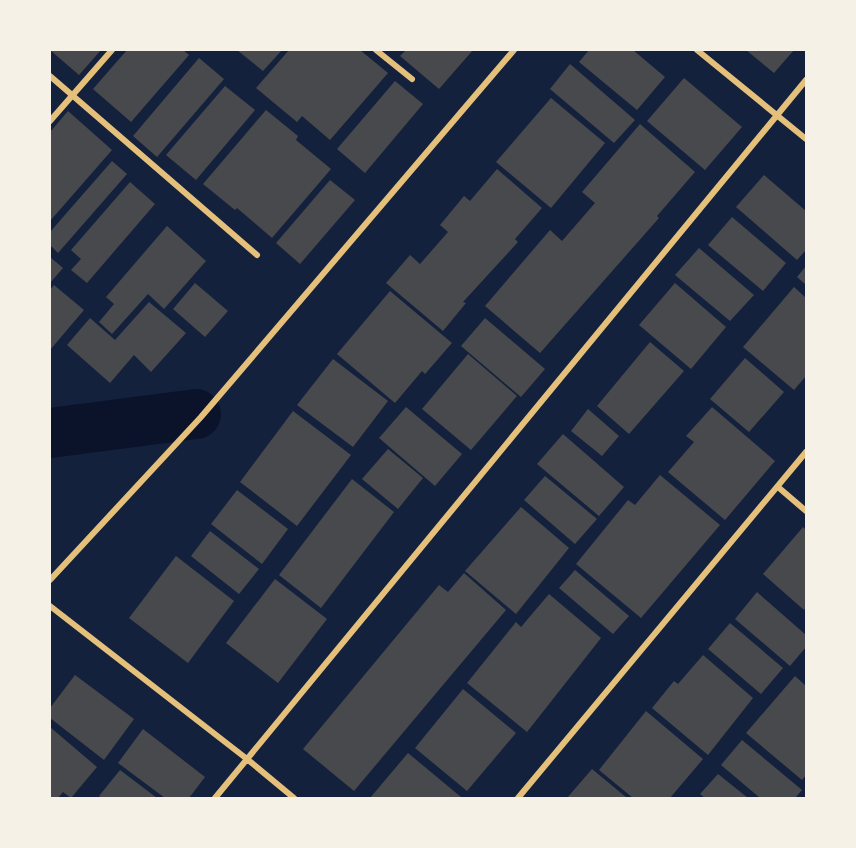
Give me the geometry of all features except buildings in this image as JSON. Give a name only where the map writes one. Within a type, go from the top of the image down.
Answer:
[{"type":"street","points":[[50,121],[112,50]]},
{"type":"street","points":[[376,50],[412,79]]},
{"type":"street","points":[[50,580],[201,417],[514,50]]},
{"type":"street","points":[[697,50],[807,140]]},
{"type":"street","points":[[50,76],[256,255]]},
{"type":"street","points":[[215,798],[807,80]]},
{"type":"street","points":[[518,798],[807,452]]},
{"type":"street","points":[[778,488],[807,511]]},
{"type":"street","points":[[50,606],[294,798]]},
{"type":"waterway","points":[[50,433],[196,414]]}]
